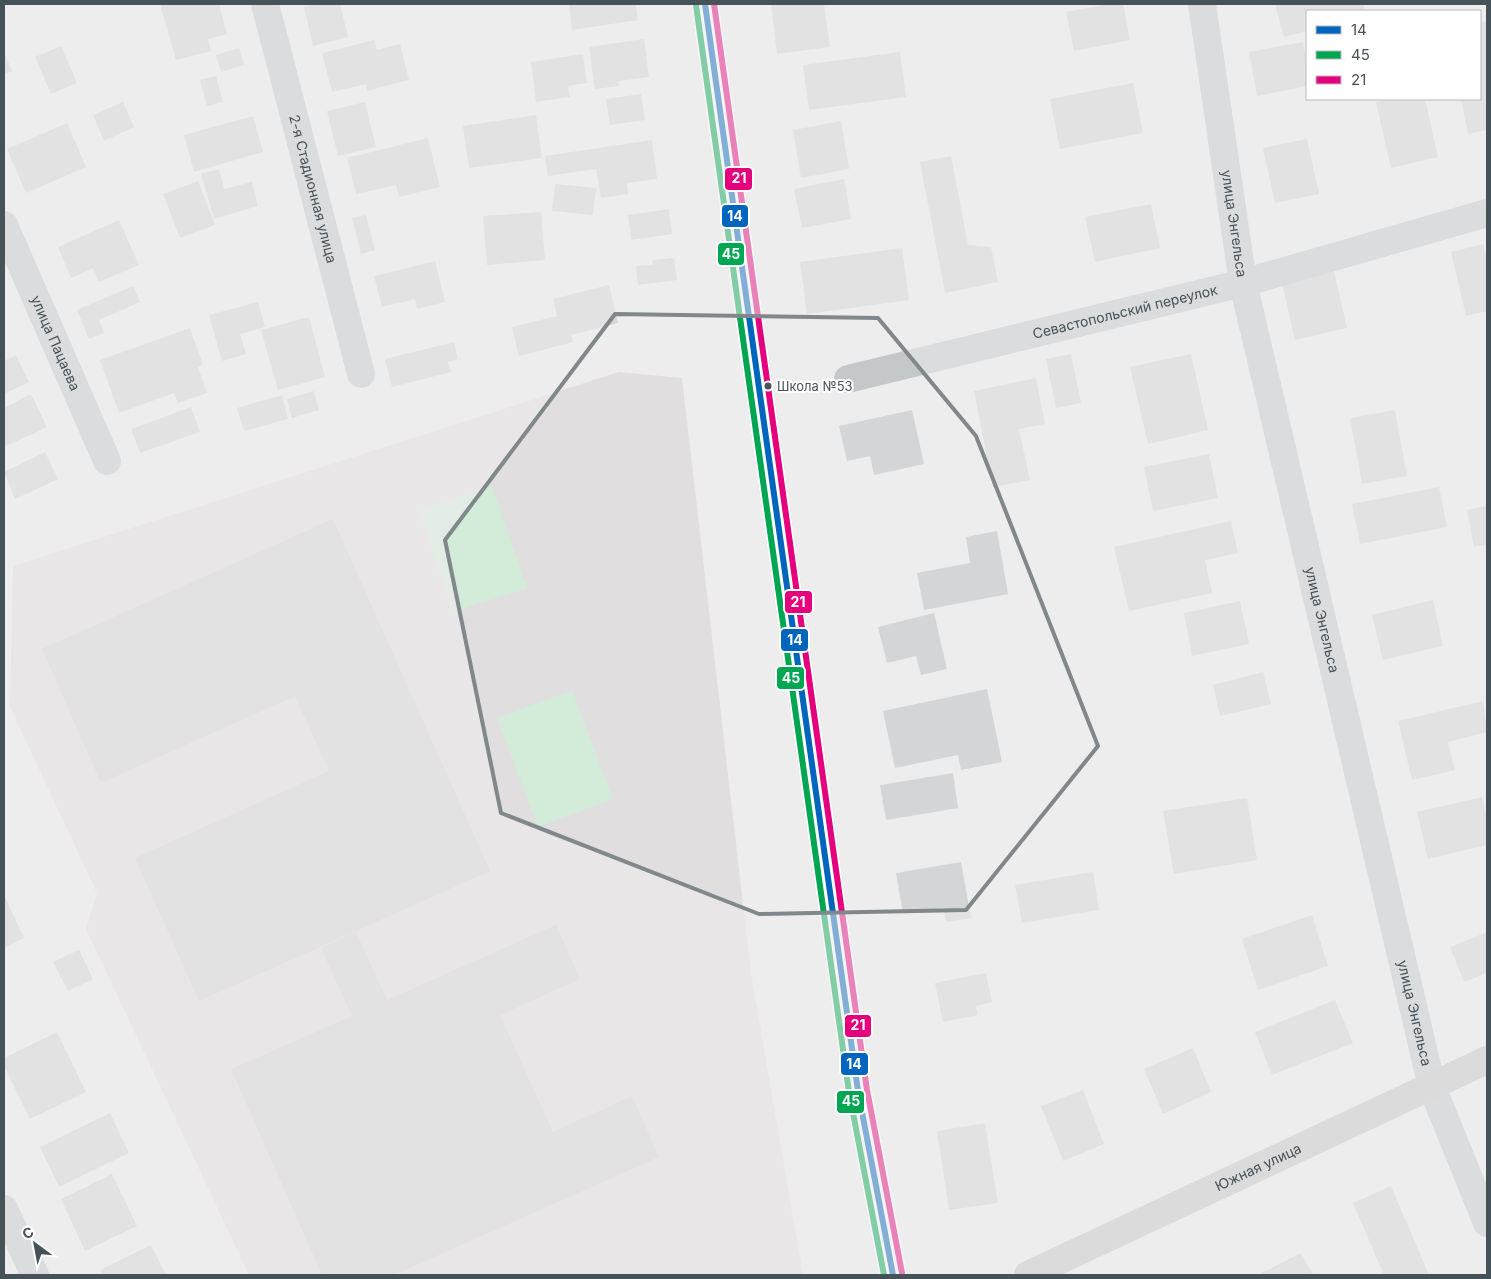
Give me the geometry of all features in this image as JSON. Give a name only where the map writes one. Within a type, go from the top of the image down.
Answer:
[{"type":"main road","points":[[705,4],[858,1091],[893,1275]]},
{"type":"main road","name":"Южная улица","points":[[1028,1275],[1487,1060]]},
{"type":"street","name":"2-я Стадионная улица","points":[[265,4],[362,374]]},
{"type":"street","name":"улица Энгельса","points":[[1202,4],[1243,283],[1432,1087],[1487,1223]]},
{"type":"street","name":"Севастопольский переулок","points":[[848,379],[1243,283],[1487,212]]},
{"type":"street","name":"улица Пацаева","points":[[4,225],[107,461]]},
{"type":"street","points":[[4,1210],[35,1275]]},
{"type":"highlighted area","points":[[615,314],[878,318],[976,436],[1098,746],[966,910],[759,914],[501,813],[445,540]]},
{"type":"shaded area","points":[[619,372],[682,378],[751,973],[803,1275],[249,1275],[86,929],[97,893],[10,707],[13,566]]},
{"type":"green space","points":[[492,486],[527,588],[453,612],[419,511]]},
{"type":"green space","points":[[572,690],[613,799],[538,827],[497,718]]},
{"type":"building","points":[[160,4],[219,4],[227,34],[208,39],[211,51],[176,60]]},
{"type":"building","points":[[319,4],[340,4],[348,37],[313,46],[304,7]]},
{"type":"building","points":[[569,4],[636,4],[638,20],[572,30]]},
{"type":"building","points":[[771,4],[824,4],[830,47],[777,54]]},
{"type":"building","points":[[1109,4],[1123,4],[1130,40],[1074,51],[1066,12]]},
{"type":"building","points":[[1275,4],[1363,4],[1365,10],[1306,10],[1306,31],[1284,37]]},
{"type":"building","points":[[1486,21],[1487,130],[1468,134],[1461,100],[1481,100],[1481,23]]},
{"type":"building","points":[[644,39],[649,77],[618,81],[619,86],[595,89],[589,47]]},
{"type":"building","points":[[374,40],[377,50],[400,44],[409,80],[367,91],[366,84],[332,92],[322,53]]},
{"type":"building","points":[[1303,42],[1306,59],[1306,86],[1257,96],[1249,52]]},
{"type":"building","points":[[61,46],[77,83],[51,94],[35,57]]},
{"type":"building","points":[[239,48],[244,65],[221,72],[216,55]]},
{"type":"building","points":[[4,52],[12,71],[4,74]]},
{"type":"building","points":[[900,52],[906,97],[809,110],[803,65]]},
{"type":"building","points":[[583,54],[587,83],[568,86],[570,97],[536,102],[531,62]]},
{"type":"building","points":[[216,76],[223,102],[207,106],[200,80]]},
{"type":"building","points":[[1133,83],[1143,133],[1060,149],[1050,99]]},
{"type":"building","points":[[641,94],[645,120],[610,125],[606,99]]},
{"type":"building","points":[[1386,100],[1425,100],[1438,157],[1391,168],[1376,102]]},
{"type":"building","points":[[123,102],[134,127],[104,141],[93,115]]},
{"type":"building","points":[[365,102],[376,147],[338,156],[327,111]]},
{"type":"building","points":[[536,115],[542,158],[469,168],[463,126]]},
{"type":"building","points":[[253,116],[263,152],[194,172],[184,135]]},
{"type":"building","points":[[841,121],[849,169],[801,178],[793,130]]},
{"type":"building","points":[[67,123],[86,167],[26,193],[7,149]]},
{"type":"building","points":[[428,138],[440,187],[399,197],[396,185],[356,194],[347,158]]},
{"type":"building","points":[[1307,139],[1319,194],[1275,203],[1263,148]]},
{"type":"building","points":[[652,140],[657,179],[627,183],[628,194],[601,198],[596,169],[548,176],[545,156]]},
{"type":"building","points":[[951,156],[968,245],[991,247],[998,282],[945,293],[920,162]]},
{"type":"building","points":[[219,169],[224,189],[252,182],[258,206],[214,219],[201,174]]},
{"type":"building","points":[[844,179],[851,219],[802,228],[794,189]]},
{"type":"building","points":[[198,181],[215,225],[180,238],[163,194]]},
{"type":"building","points":[[555,184],[596,188],[593,215],[552,211]]},
{"type":"building","points":[[1151,204],[1160,248],[1095,262],[1085,217]]},
{"type":"building","points":[[669,209],[672,234],[631,240],[628,215]]},
{"type":"building","points":[[541,212],[545,260],[487,265],[483,216]]},
{"type":"building","points":[[366,215],[375,250],[361,254],[352,218]]},
{"type":"building","points":[[119,220],[139,265],[99,282],[93,268],[71,278],[58,247]]},
{"type":"building","points":[[1483,244],[1487,260],[1487,311],[1466,316],[1451,252]]},
{"type":"building","points":[[902,248],[909,300],[807,314],[800,262]]},
{"type":"building","points":[[674,258],[677,280],[638,285],[636,266],[653,265],[652,260]]},
{"type":"building","points":[[435,261],[445,302],[417,309],[415,299],[382,307],[374,276]]},
{"type":"building","points":[[1333,267],[1347,328],[1295,340],[1281,279]]},
{"type":"building","points":[[609,285],[618,323],[571,335],[573,342],[519,356],[512,327],[557,316],[553,299]]},
{"type":"building","points":[[133,286],[140,302],[99,320],[104,333],[89,339],[77,310]]},
{"type":"building","points":[[258,302],[265,327],[240,334],[246,354],[222,361],[209,315]]},
{"type":"building","points":[[309,317],[325,377],[278,390],[261,330]]},
{"type":"building","points":[[190,328],[203,365],[198,367],[207,393],[178,403],[174,393],[119,413],[100,360]]},
{"type":"building","points":[[454,342],[458,359],[448,362],[451,372],[392,387],[385,359]]},
{"type":"building","points":[[1071,354],[1081,403],[1056,408],[1046,359]]},
{"type":"building","points":[[1191,354],[1208,430],[1148,444],[1130,367]]},
{"type":"building","points":[[16,355],[29,382],[4,394],[4,361]]},
{"type":"building","points":[[1036,378],[1045,424],[1019,429],[1030,480],[993,487],[974,391]]},
{"type":"building","points":[[314,391],[319,410],[292,418],[287,399]]},
{"type":"building","points":[[31,394],[47,427],[4,447],[4,408]]},
{"type":"building","points":[[282,395],[288,419],[244,431],[237,408]]},
{"type":"building","points":[[191,407],[200,432],[140,453],[131,429]]},
{"type":"building","points":[[912,410],[924,464],[874,475],[870,456],[847,461],[839,426]]},
{"type":"building","points":[[1395,410],[1407,476],[1362,484],[1350,418]]},
{"type":"building","points":[[45,452],[58,479],[15,499],[4,472]]},
{"type":"building","points":[[1209,454],[1218,498],[1153,511],[1144,467]]},
{"type":"building","points":[[1439,487],[1447,527],[1360,544],[1352,504]]},
{"type":"building","points":[[1487,506],[1487,544],[1474,547],[1467,510]]},
{"type":"building","points":[[333,519],[490,871],[199,1001],[135,858],[329,771],[295,696],[101,783],[42,649]]},
{"type":"building","points":[[1231,521],[1238,553],[1205,560],[1212,593],[1129,611],[1114,547]]},
{"type":"building","points":[[997,531],[1008,594],[924,610],[917,573],[970,563],[966,537]]},
{"type":"building","points":[[1433,600],[1443,646],[1383,660],[1372,615]]},
{"type":"building","points":[[1240,601],[1249,644],[1192,656],[1184,613]]},
{"type":"building","points":[[934,613],[947,669],[921,675],[916,656],[887,663],[878,627]]},
{"type":"building","points":[[1263,672],[1271,704],[1220,716],[1213,685]]},
{"type":"building","points":[[987,689],[1002,762],[961,770],[958,755],[895,768],[883,711]]},
{"type":"building","points":[[1483,701],[1487,732],[1448,742],[1455,770],[1412,780],[1398,721]]},
{"type":"building","points":[[953,773],[958,808],[886,820],[880,785]]},
{"type":"building","points":[[1482,797],[1487,820],[1487,845],[1428,859],[1417,812]]},
{"type":"building","points":[[1247,798],[1257,860],[1174,874],[1163,811]]},
{"type":"building","points":[[961,862],[971,918],[946,922],[944,908],[903,914],[896,873]]},
{"type":"building","points":[[1093,872],[1099,910],[1022,923],[1015,885]]},
{"type":"building","points":[[4,895],[24,938],[4,948]]},
{"type":"building","points":[[1312,915],[1328,966],[1258,990],[1242,939]]},
{"type":"building","points":[[556,925],[580,979],[500,1015],[553,1132],[632,1096],[659,1157],[394,1275],[322,1275],[231,1069],[352,1016],[321,948],[356,932],[387,1000]]},
{"type":"building","points":[[1487,932],[1487,973],[1464,982],[1450,947]]},
{"type":"building","points":[[79,950],[93,979],[68,991],[53,962]]},
{"type":"building","points":[[986,973],[992,1002],[976,1006],[978,1015],[943,1022],[935,983]]},
{"type":"building","points":[[1335,1000],[1353,1043],[1272,1075],[1255,1032]]},
{"type":"building","points":[[57,1032],[86,1092],[30,1119],[4,1066],[4,1058]]},
{"type":"building","points":[[1193,1048],[1211,1092],[1163,1114],[1144,1069]]},
{"type":"building","points":[[1083,1090],[1104,1144],[1063,1161],[1041,1106]]},
{"type":"building","points":[[110,1113],[129,1153],[59,1187],[40,1147]]},
{"type":"building","points":[[985,1123],[998,1203],[949,1210],[937,1131]]},
{"type":"building","points":[[112,1174],[137,1226],[85,1251],[61,1199]]},
{"type":"building","points":[[1391,1186],[1429,1275],[1384,1275],[1353,1203]]},
{"type":"building","points":[[151,1245],[166,1275],[102,1275],[100,1270]]},
{"type":"building","points":[[1301,1253],[1313,1275],[1258,1275]]},
{"type":"transit line","name":"14","points":[[705,4],[858,1091],[893,1275]]},
{"type":"transit line","name":"21","points":[[714,4],[867,1090],[902,1273]]},
{"type":"transit line","name":"45","points":[[696,5],[849,1092],[884,1275]]},
{"type":"place","name":"Школа №53","points":[[768,386]]}]
